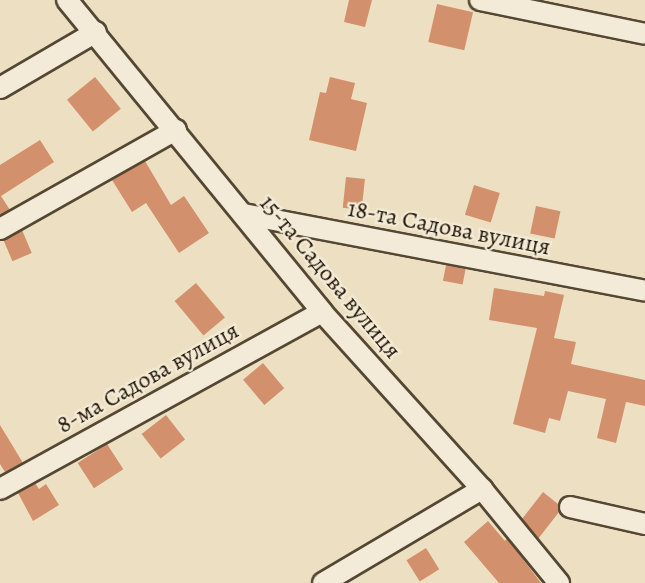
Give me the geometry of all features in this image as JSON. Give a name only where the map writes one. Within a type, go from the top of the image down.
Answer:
[{"type":"street","name":"15-та Садова вулиця","points":[[67,0],[96,32],[322,312],[482,489],[559,583]]},
{"type":"street","points":[[480,0],[645,34]]},
{"type":"street","points":[[0,88],[96,32]]},
{"type":"street","points":[[0,229],[176,130]]},
{"type":"street","name":"18-та Садова вулиця","points":[[243,214],[645,291]]},
{"type":"street","name":"8-ма Садова вулиця","points":[[0,489],[322,312]]},
{"type":"street","points":[[323,583],[482,489]]},
{"type":"street","points":[[570,507],[645,524]]},
{"type":"building","points":[[349,0],[372,0],[365,27],[344,22]]},
{"type":"building","points":[[437,4],[473,12],[464,50],[428,42]]},
{"type":"building","points":[[95,77],[121,109],[93,132],[67,100]]},
{"type":"building","points":[[330,77],[355,83],[351,99],[367,103],[356,151],[309,140],[320,92],[326,93]]},
{"type":"building","points":[[40,140],[54,162],[1,196],[10,210],[0,215],[0,165]]},
{"type":"building","points":[[145,161],[171,205],[184,196],[209,233],[179,253],[146,203],[132,212],[112,180]]},
{"type":"building","points":[[346,177],[365,179],[362,210],[343,208]]},
{"type":"building","points":[[474,185],[500,193],[491,223],[465,215]]},
{"type":"building","points":[[536,206],[560,211],[555,239],[530,233]]},
{"type":"building","points":[[22,230],[32,253],[12,261],[3,238]]},
{"type":"building","points":[[446,265],[466,269],[463,285],[443,281]]},
{"type":"building","points":[[196,283],[225,317],[203,335],[175,301]]},
{"type":"building","points":[[494,288],[544,296],[545,291],[564,295],[554,338],[576,342],[571,364],[645,380],[645,406],[626,402],[616,443],[597,438],[606,399],[568,391],[560,421],[549,418],[545,433],[513,424],[537,328],[489,320]]},
{"type":"building","points":[[263,363],[284,388],[264,405],[243,380]]},
{"type":"building","points":[[166,415],[185,439],[161,459],[142,434]]},
{"type":"building","points":[[0,425],[23,463],[5,472],[0,464]]},
{"type":"building","points":[[107,444],[123,469],[94,488],[78,463]]},
{"type":"building","points":[[35,483],[39,489],[46,484],[59,505],[33,521],[18,493]]},
{"type":"building","points":[[543,492],[558,504],[559,512],[538,539],[522,519]]},
{"type":"building","points":[[488,521],[505,541],[507,538],[541,583],[499,583],[464,542]]},
{"type":"building","points":[[426,548],[439,569],[420,581],[406,560]]}]
